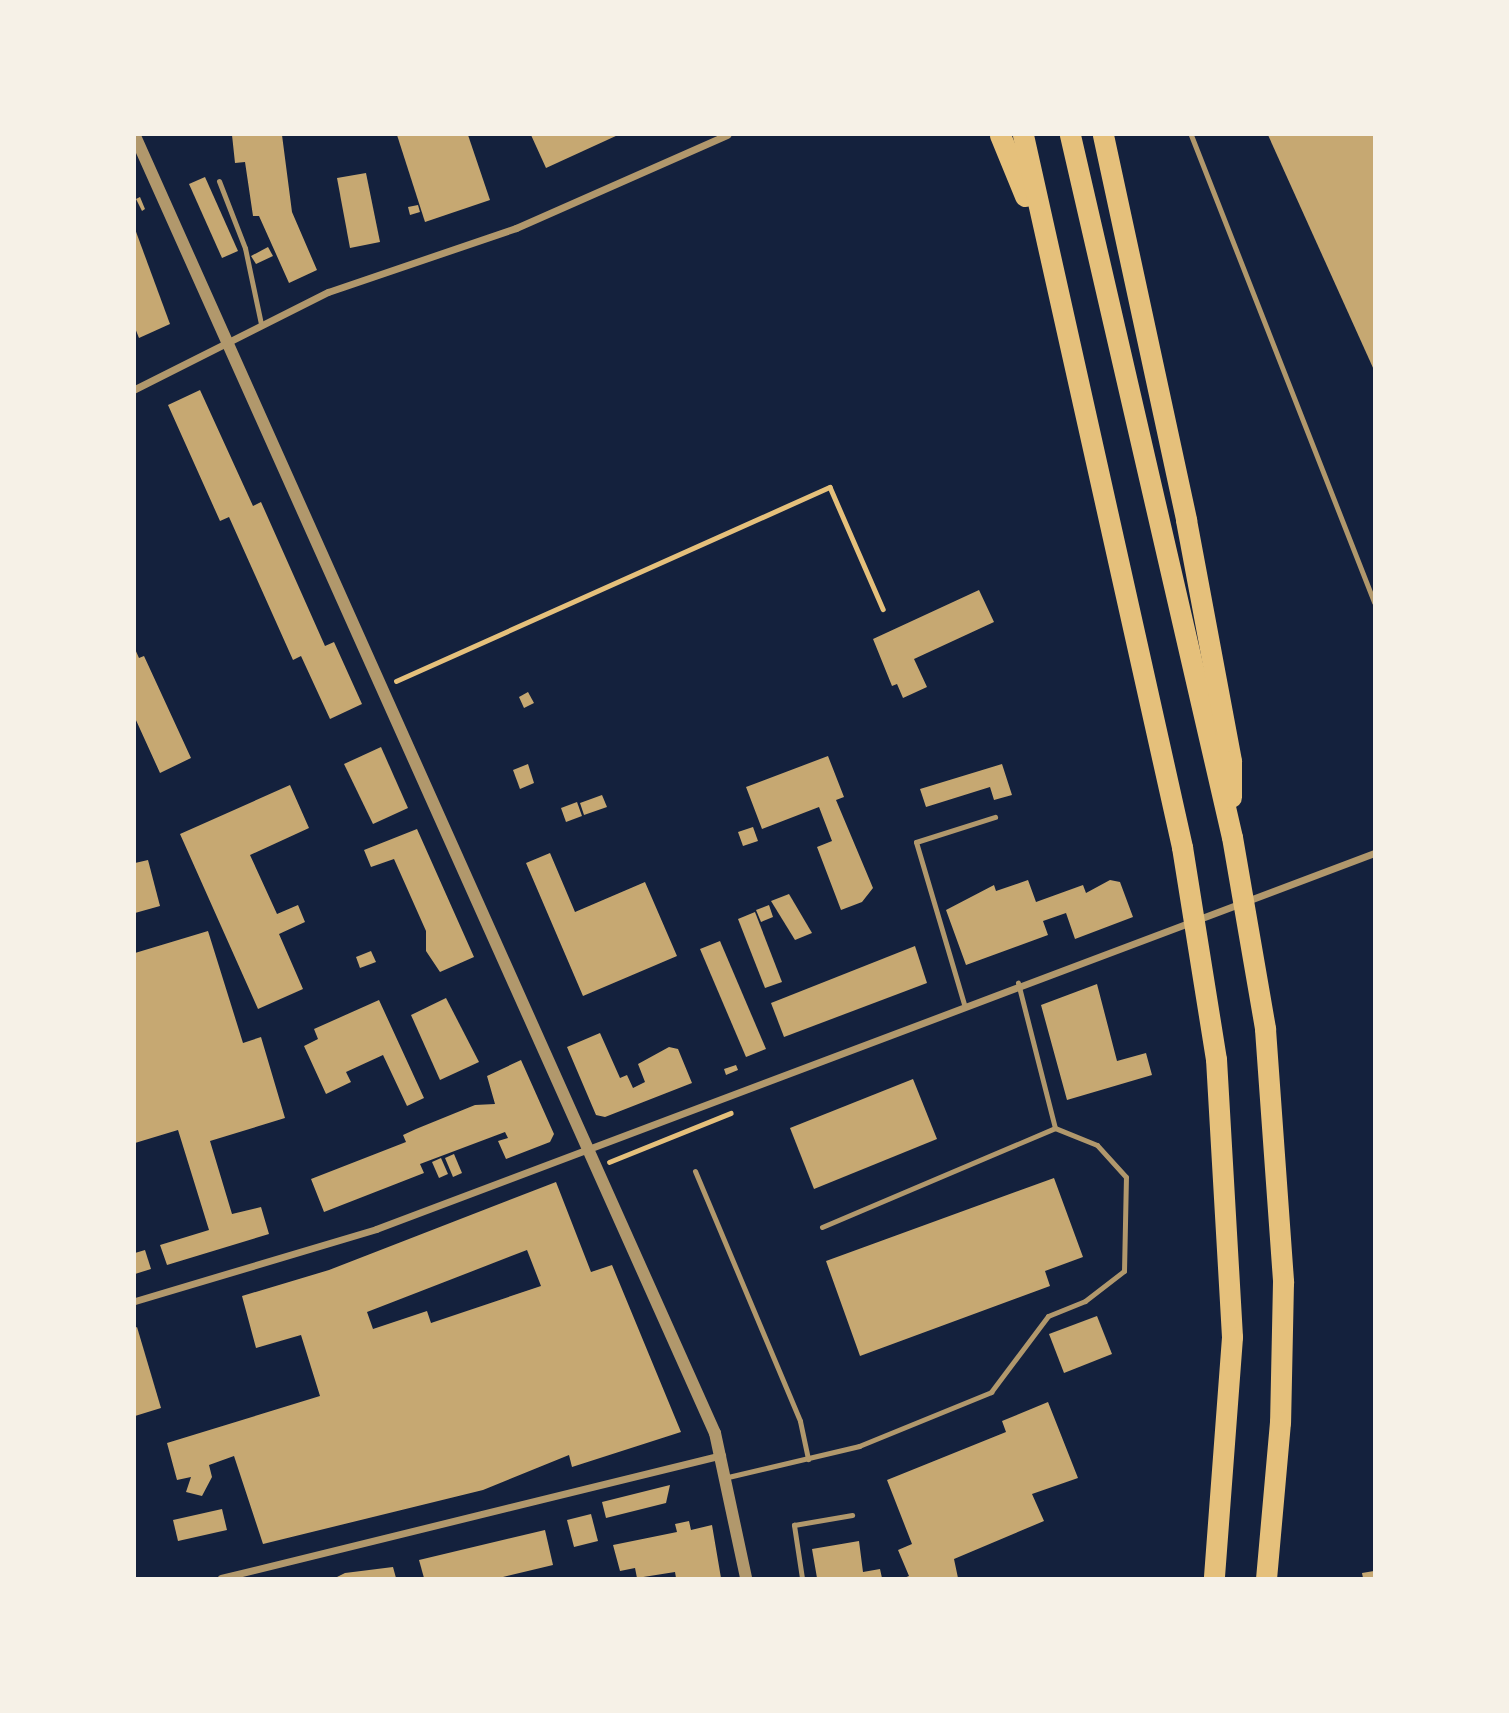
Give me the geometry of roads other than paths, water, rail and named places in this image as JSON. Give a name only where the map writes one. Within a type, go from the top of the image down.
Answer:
[{"type":"highway","points":[[1000,135],[1044,244]]},
{"type":"highway","points":[[1023,135],[1044,244],[1182,847],[1216,1059],[1231,1241],[1230,1416],[1214,1578]]},
{"type":"highway","points":[[1070,135],[1232,837],[1265,1029],[1280,1207],[1283,1370],[1266,1578]]},
{"type":"highway","points":[[1103,135],[1206,627],[1231,761],[1232,837]]},
{"type":"street","points":[[135,388],[226,340],[365,279],[516,228],[727,135]]},
{"type":"street","points":[[135,136],[383,687],[723,1455],[746,1578]]},
{"type":"street","points":[[135,1301],[376,1229],[1018,983],[1374,853]]},
{"type":"street","points":[[221,1578],[723,1455]]},
{"type":"lane","points":[[1191,135],[1374,602]]},
{"type":"lane","points":[[219,181],[245,248],[261,324]]},
{"type":"lane","points":[[964,1004],[916,842],[995,817]]},
{"type":"lane","points":[[1018,983],[1055,1128]]},
{"type":"lane","points":[[728,1477],[859,1446],[990,1392],[1048,1316],[1085,1301],[1124,1271],[1126,1177],[1097,1145],[1055,1128],[822,1227]]},
{"type":"lane","points":[[695,1171],[800,1422],[808,1460]]},
{"type":"lane","points":[[802,1578],[794,1525],[852,1515]]}]
